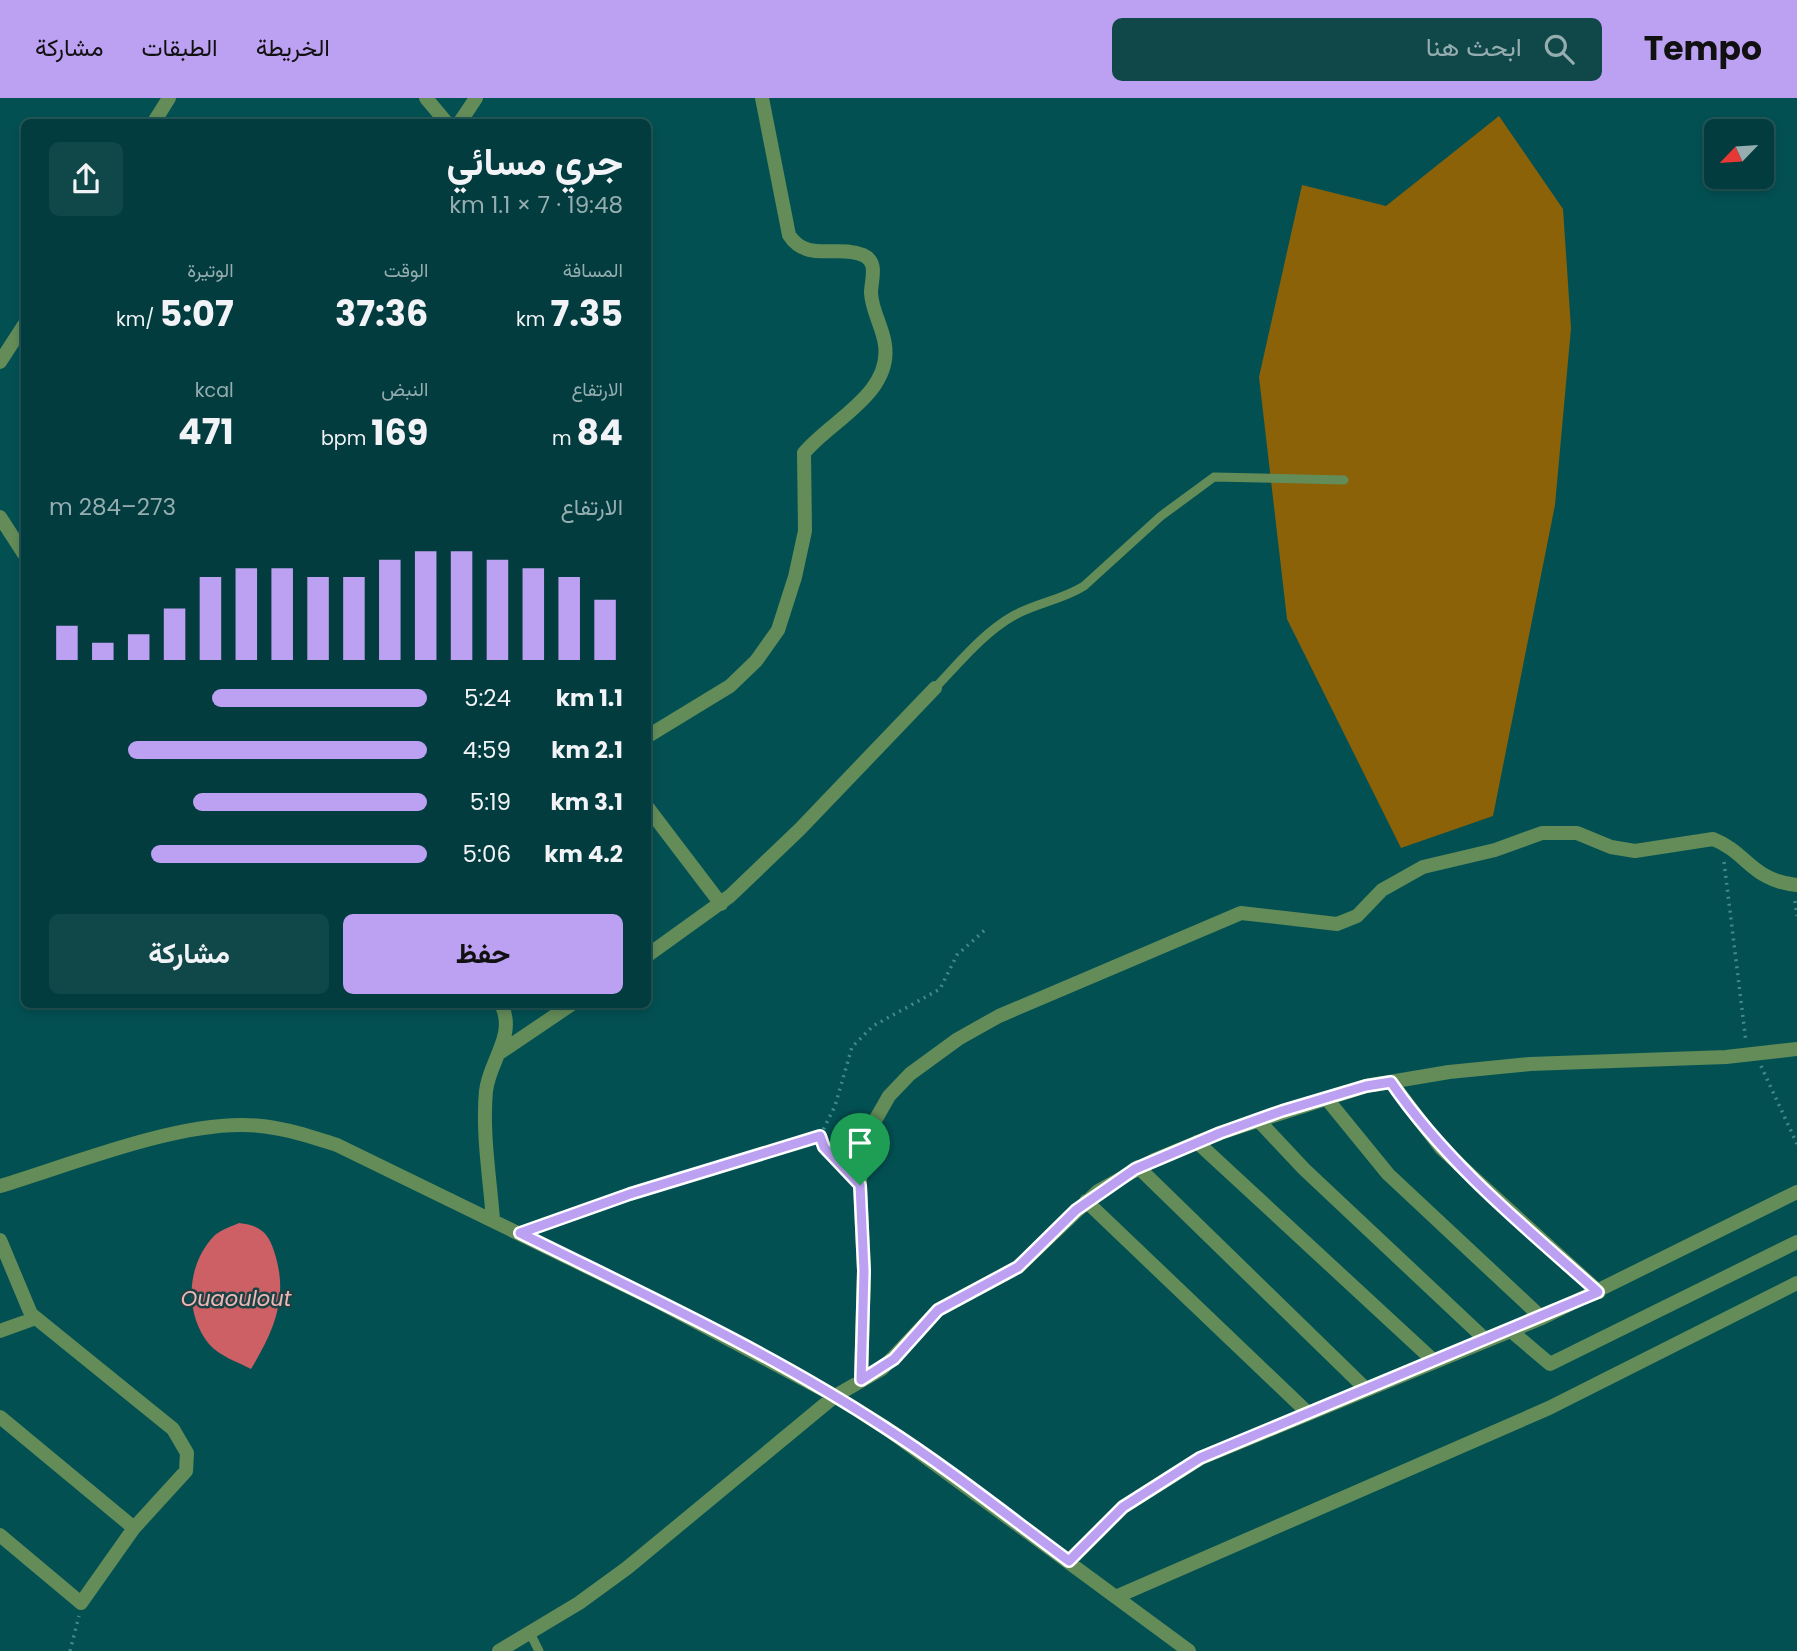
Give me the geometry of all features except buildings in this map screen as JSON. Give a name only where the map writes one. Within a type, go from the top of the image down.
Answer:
[{"type":"street","points":[[156,119],[169,98]]},
{"type":"street","points":[[426,98],[444,119]]},
{"type":"street","points":[[462,119],[476,98]]},
{"type":"street","points":[[651,734],[730,686],[756,661],[778,630],[805,531],[804,453],[820,435],[868,394],[879,380],[885,361],[886,345],[872,304],[874,270],[871,261],[863,255],[804,250],[795,245],[789,234],[762,98]]},
{"type":"street","points":[[0,362],[21,330]]},
{"type":"street","points":[[0,517],[21,549]]},
{"type":"street","points":[[651,953],[721,904],[800,830],[936,688]]},
{"type":"street","points":[[651,812],[721,904]]},
{"type":"street","points":[[861,1380],[864,1271],[860,1185],[861,1155],[865,1138],[880,1110],[910,1073],[999,1016],[1241,913],[1337,925],[1357,916],[1382,890],[1423,867],[1495,850],[1542,834],[1577,833],[1622,850],[1700,839],[1721,842],[1762,875],[1776,882],[1797,885]]},
{"type":"street","points":[[493,1220],[486,1091],[497,1054],[506,1036],[507,1024],[502,1008]]},
{"type":"street","points":[[497,1054],[566,1008]]},
{"type":"street","points":[[499,1651],[579,1603],[626,1568],[835,1396],[894,1359],[938,1310],[1018,1267],[1086,1202],[1138,1167],[1258,1120],[1325,1098],[1391,1082],[1530,1064],[1752,1054],[1797,1049]]},
{"type":"street","points":[[1391,1082],[1418,1121],[1450,1157],[1598,1292]]},
{"type":"street","points":[[1325,1098],[1388,1174],[1542,1318]]},
{"type":"street","points":[[1258,1120],[1304,1169],[1487,1341]]},
{"type":"street","points":[[0,1186],[170,1135],[221,1125],[288,1130],[337,1145],[657,1301],[835,1396],[886,1428],[1118,1596],[1189,1651]]},
{"type":"street","points":[[1197,1142],[1436,1362]]},
{"type":"street","points":[[1138,1167],[1366,1389]]},
{"type":"street","points":[[1069,1561],[1123,1507],[1200,1458],[1542,1318],[1797,1192]]},
{"type":"street","points":[[1086,1202],[1307,1412]]},
{"type":"street","points":[[0,1240],[31,1314],[173,1429],[187,1453],[186,1471],[134,1528],[81,1603],[0,1535]]},
{"type":"street","points":[[1511,1331],[1544,1362],[1557,1362],[1797,1242]]},
{"type":"street","points":[[1118,1596],[1549,1408],[1797,1283]]},
{"type":"street","points":[[0,1331],[36,1318]]},
{"type":"street","points":[[0,1417],[134,1528]]},
{"type":"lane","points":[[936,688],[980,642],[1011,617],[1071,594],[1084,586],[1161,516],[1214,477],[1344,480]]},
{"type":"lane","points":[[530,1633],[539,1651]]},
{"type":"path","points":[[1721,842],[1752,1054],[1797,1144]]},
{"type":"path","points":[[520,1233],[630,1194],[820,1136],[835,1106],[852,1047],[873,1026],[940,989],[957,955],[987,928]]},
{"type":"path","points":[[820,1136],[824,1147],[860,1185]]},
{"type":"path","points":[[70,1651],[81,1603]]},
{"type":"shaded area","points":[[1499,116],[1563,209],[1571,328],[1555,505],[1493,816],[1401,848],[1287,619],[1259,377],[1302,185],[1386,206]]},
{"type":"water","name":"Ouaoulout","points":[[239,1223],[257,1228],[269,1239],[280,1283],[280,1298],[273,1326],[251,1369],[223,1355],[209,1344],[195,1318],[192,1304],[194,1274],[205,1247],[217,1233]]},
{"type":"route","points":[[1391,1082],[1441,1148],[1598,1292],[1487,1341],[1318,1407],[1200,1458],[1123,1507],[1069,1561],[886,1428],[835,1396],[657,1301],[520,1233],[630,1194],[820,1136],[824,1147],[860,1185],[864,1271],[861,1380],[894,1359],[938,1310],[1018,1267],[1098,1191],[1135,1169],[1220,1133],[1282,1111],[1366,1086],[1391,1082]]}]
